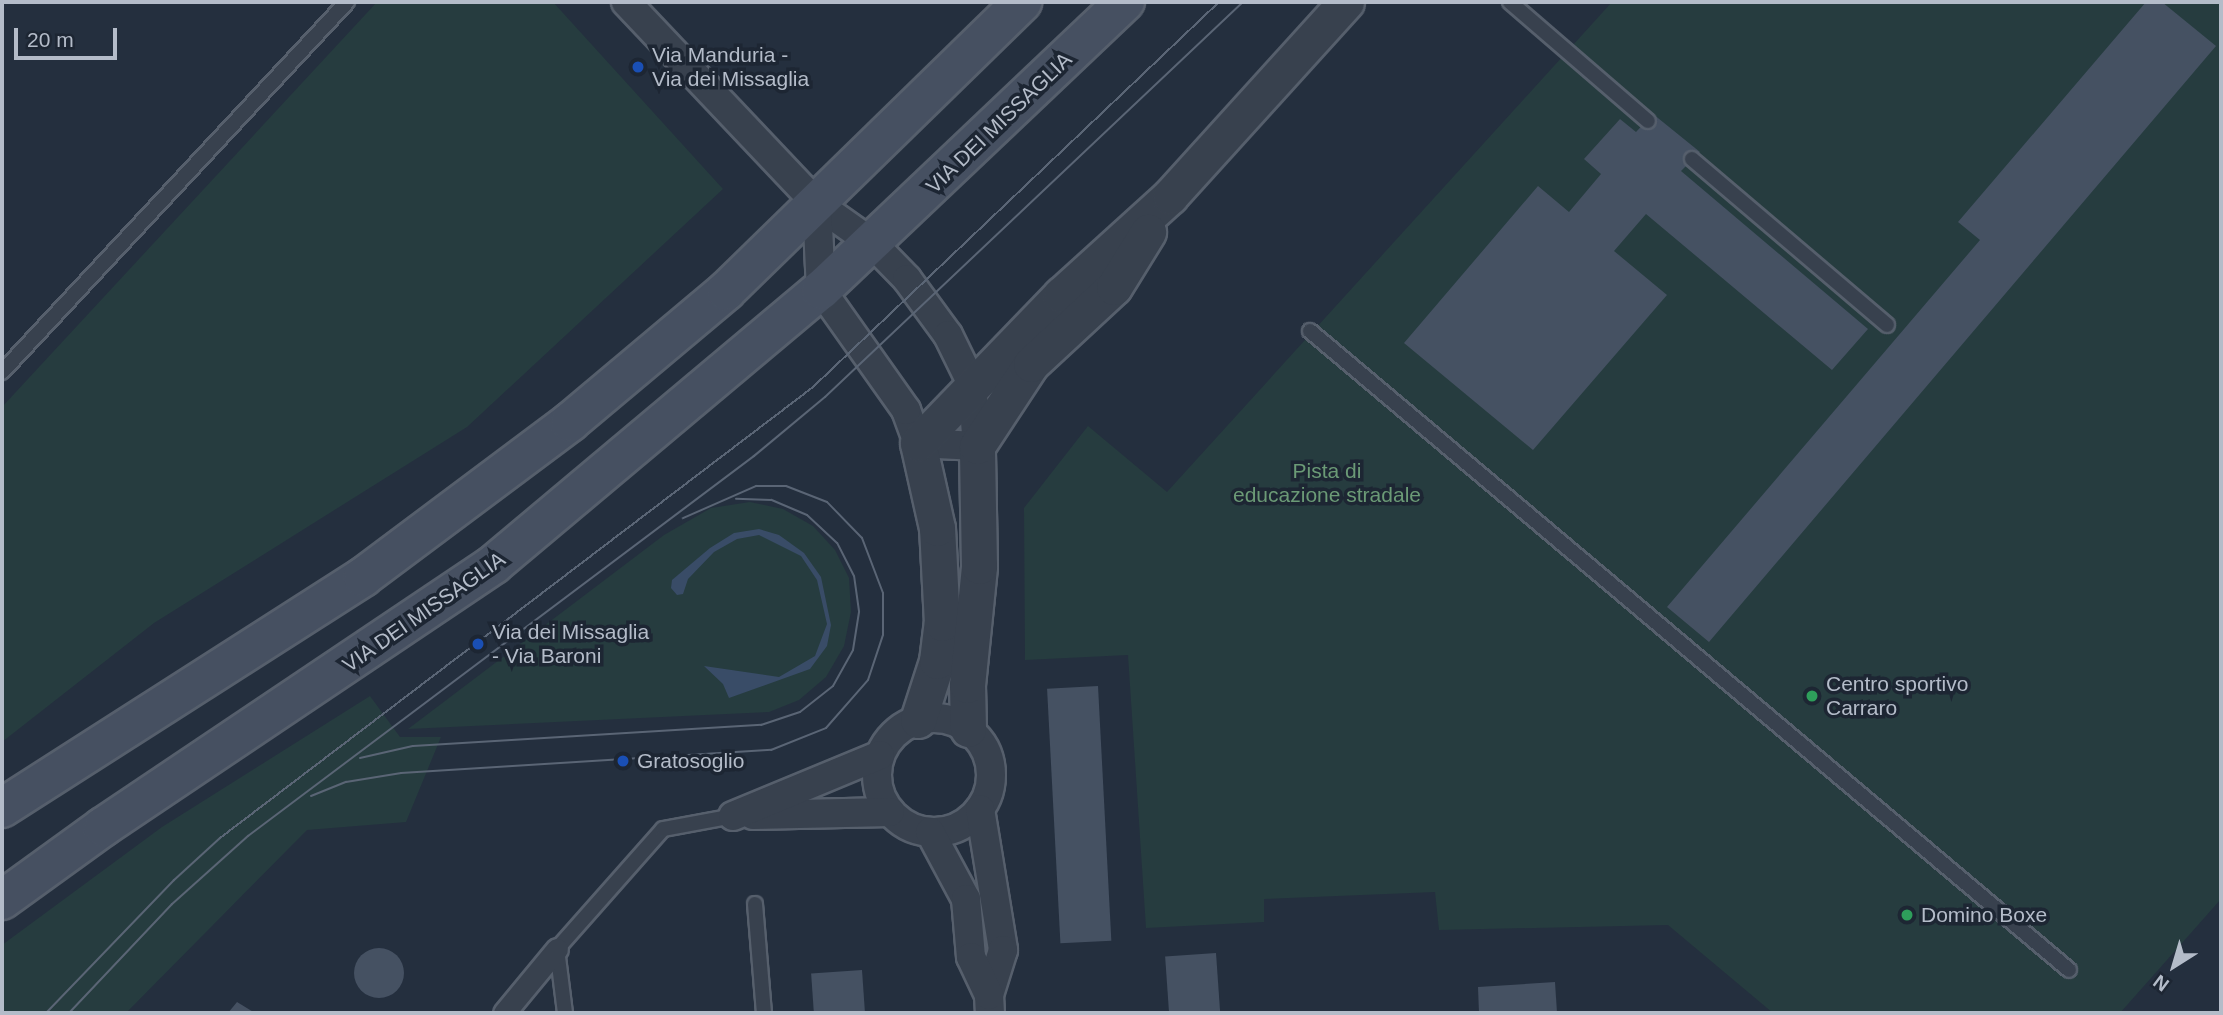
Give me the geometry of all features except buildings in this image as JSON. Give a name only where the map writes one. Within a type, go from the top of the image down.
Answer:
[{"type":"main road","points":[[2,808],[363,577],[570,422],[726,291],[1022,2]]},
{"type":"main road","name":"VIA DEI MISSAGLIA","points":[[2,900],[103,827],[494,565],[821,290],[1125,2]]},
{"type":"street","points":[[626,2],[817,204],[872,243],[907,279],[948,335],[972,384],[977,446],[979,566],[967,685],[968,729]]},
{"type":"street","points":[[918,443],[972,384],[1170,196],[1346,2]]},
{"type":"street","points":[[977,446],[1031,363],[1114,287],[1170,196]]},
{"type":"street","points":[[817,204],[821,290],[906,410],[918,443],[937,528],[942,623],[937,661],[918,720]]},
{"type":"street","points":[[918,443],[977,446]]},
{"type":"street","points":[[941,718],[968,729],[982,744],[990,764],[988,792],[980,809],[956,828],[930,832],[907,826],[890,812],[877,788],[880,755],[895,732],[918,720],[941,718]]},
{"type":"street","points":[[733,816],[880,755]]},
{"type":"street","points":[[980,809],[1003,950],[990,1004]]},
{"type":"street","points":[[733,816],[890,812]]},
{"type":"street","points":[[930,832],[966,899],[971,957],[990,1004]]},
{"type":"street","points":[[503,1013],[556,949]]},
{"type":"lane","points":[[2,372],[347,2]]},
{"type":"lane","points":[[1510,2],[1648,121]]},
{"type":"lane","points":[[1692,159],[1887,324]]},
{"type":"lane","points":[[1310,331],[2069,970]]},
{"type":"lane","points":[[565,1013],[556,949],[663,829],[733,816]]},
{"type":"lane","points":[[755,904],[764,1013]]},
{"type":"green space","points":[[377,2],[553,2],[723,189],[467,427],[154,623],[2,742],[2,407]]},
{"type":"green space","name":"Centro sportivo Carraro","points":[[1612,2],[2221,2],[2221,899],[2120,1013],[1773,1013],[1668,925],[1439,930],[1435,892],[1264,899],[1264,922],[1146,928],[1128,655],[1025,660],[1024,508],[1088,426],[1167,492]]},
{"type":"green space","points":[[750,502],[783,509],[813,526],[835,550],[849,578],[851,612],[844,646],[826,677],[799,700],[769,712],[408,729],[664,535],[711,508]]},
{"type":"green space","points":[[370,696],[400,737],[441,737],[406,822],[307,830],[126,1013],[2,1013],[2,945],[162,827]]},
{"type":"water","points":[[759,529],[779,535],[804,553],[821,577],[831,625],[827,646],[810,669],[729,698],[723,684],[704,666],[779,677],[815,656],[827,624],[817,580],[801,556],[759,535],[737,539],[714,552],[688,579],[683,594],[677,595],[671,588],[672,580],[710,548],[734,533]]},
{"type":"tram line","points":[[46,1013],[174,880],[220,838],[813,387],[1219,2]]},
{"type":"tram line","points":[[69,1013],[172,904],[248,836],[754,456],[825,397],[1243,2]]},
{"type":"tram line","points":[[311,796],[346,782],[401,773],[771,750],[826,728],[868,680],[883,635],[883,593],[862,538],[827,502],[786,486],[756,486],[683,518]]},
{"type":"tram line","points":[[360,758],[413,746],[761,725],[800,712],[833,686],[853,650],[859,611],[854,576],[837,543],[807,515],[771,500],[736,499]]},
{"type":"place","name":"Via Manduria - Via dei Missaglia","points":[[638,67]]},
{"type":"place","name":"Via dei Missaglia - Via Baroni","points":[[478,644]]},
{"type":"place","name":"Centro sportivo Carraro","points":[[1812,696]]},
{"type":"place","name":"Gratosoglio","points":[[623,761]]},
{"type":"place","name":"Domino Boxe","points":[[1907,915]]},
{"type":"park label","name":"Pista di educazione stradale","points":[[1327,483]]}]
